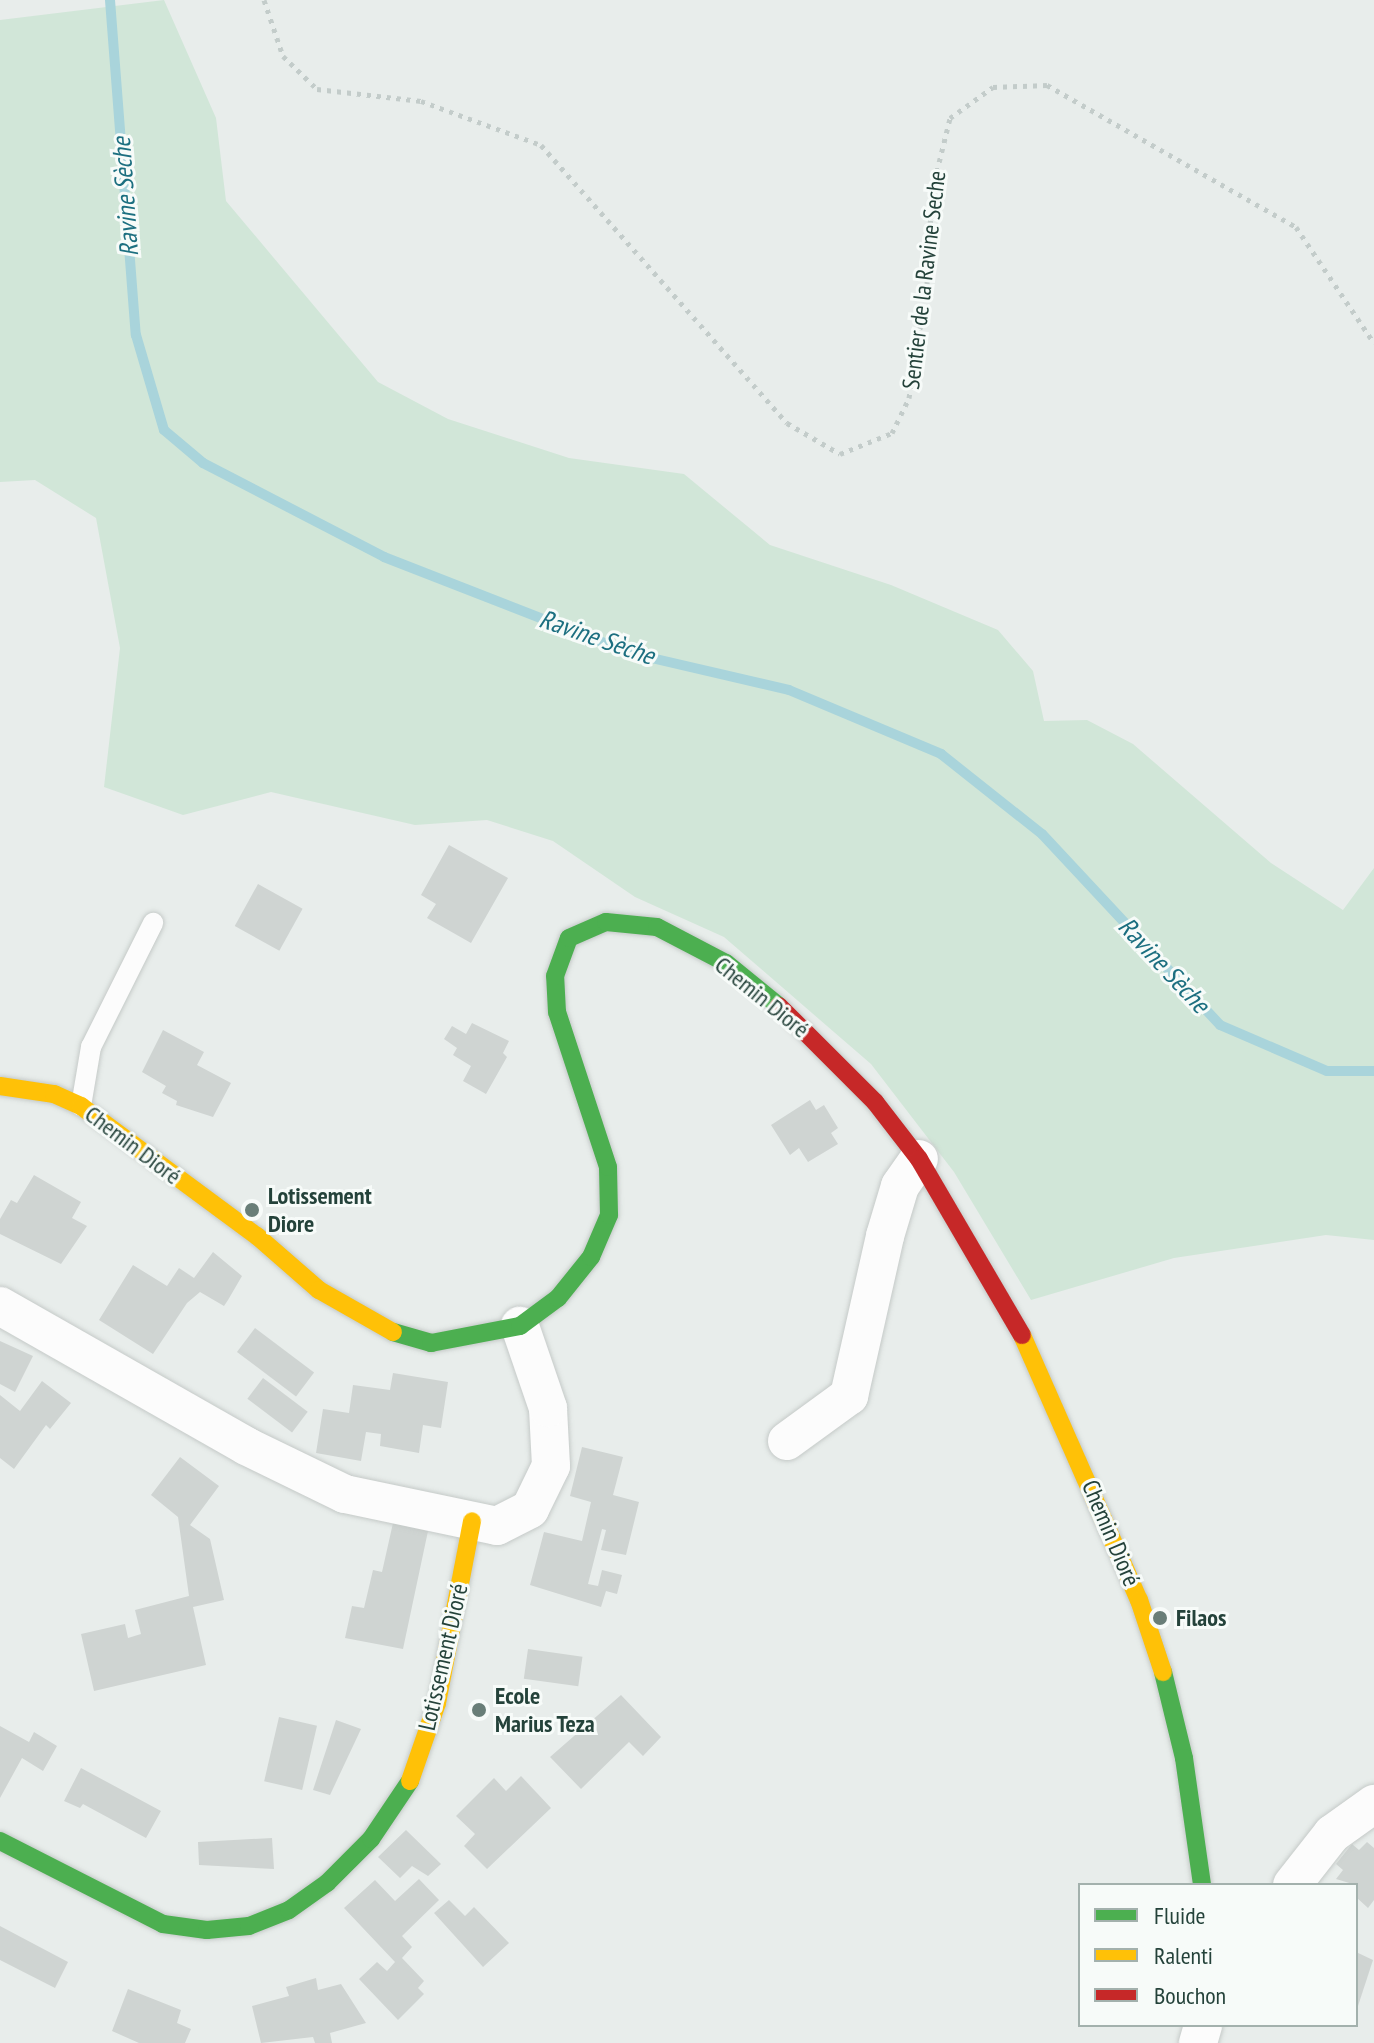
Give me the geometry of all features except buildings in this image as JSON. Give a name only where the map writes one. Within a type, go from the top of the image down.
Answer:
[{"type":"street","name":"Chemin Dioré","points":[[0,1086],[54,1094],[81,1106],[257,1236],[319,1290],[392,1332],[431,1343],[520,1326],[567,1288],[591,1257],[609,1215],[608,1167],[565,1048],[555,976],[569,938],[606,922],[657,927],[726,963],[800,1023],[919,1159],[1026,1342],[1139,1600],[1166,1681],[1184,1758],[1202,1883]]},
{"type":"street","points":[[787,1441],[835,1409],[853,1388],[885,1236],[900,1186],[919,1159]]},
{"type":"street","points":[[0,1306],[246,1446],[345,1494],[497,1526],[530,1509],[551,1466],[548,1408],[520,1326]]},
{"type":"street","name":"Lotissement Dioré","points":[[0,1841],[163,1924],[207,1930],[249,1926],[289,1910],[327,1883],[371,1839],[409,1783],[437,1703],[472,1521]]},
{"type":"street","points":[[1294,1883],[1332,1834],[1374,1804]]},
{"type":"lane","points":[[81,1106],[91,1047],[153,923]]},
{"type":"path","name":"Sentier de la Ravine Seche","points":[[264,0],[283,56],[317,89],[421,101],[541,145],[787,423],[840,454],[892,433],[909,398],[927,284],[932,191],[950,118],[993,87],[1047,85],[1296,227],[1374,343]]},
{"type":"green space","points":[[164,0],[216,118],[226,201],[378,382],[448,419],[569,458],[684,474],[770,545],[891,585],[998,630],[1033,671],[1044,721],[1087,720],[1133,744],[1271,863],[1343,910],[1374,868],[1374,1240],[1326,1235],[1174,1258],[1031,1300],[954,1172],[871,1064],[724,937],[635,897],[553,841],[487,820],[415,825],[271,792],[183,815],[104,787],[120,648],[96,518],[35,480],[0,482],[0,20]]},
{"type":"waterway","name":"Ravine Sèche","points":[[110,0],[136,335],[164,430],[203,463],[384,557],[630,653],[789,690],[941,754],[1042,834],[1220,1025],[1327,1071],[1374,1071]]},
{"type":"traffic: fast","points":[[393,1332],[431,1343],[520,1326],[558,1298],[591,1257],[609,1215],[608,1167],[557,1012],[555,976],[569,938],[606,922],[657,927],[726,963],[779,1006]]},
{"type":"traffic: fast","points":[[1163,1672],[1184,1758],[1202,1883]]},
{"type":"traffic: fast","points":[[0,1841],[163,1924],[207,1930],[249,1926],[289,1910],[327,1883],[371,1839],[410,1781]]},
{"type":"traffic: slow","points":[[0,1086],[54,1094],[81,1106],[257,1236],[319,1290],[393,1332]]},
{"type":"traffic: slow","points":[[1022,1335],[1139,1600],[1163,1672]]},
{"type":"traffic: slow","points":[[410,1781],[437,1703],[472,1521]]},
{"type":"traffic: jam","points":[[779,1006],[875,1102],[919,1159],[1022,1335]]},
{"type":"place","name":"Lotissement Diore","points":[[252,1210]]},
{"type":"place","name":"Filaos","points":[[1160,1618]]},
{"type":"place","name":"Ecole Marius Teza","points":[[479,1710]]}]
